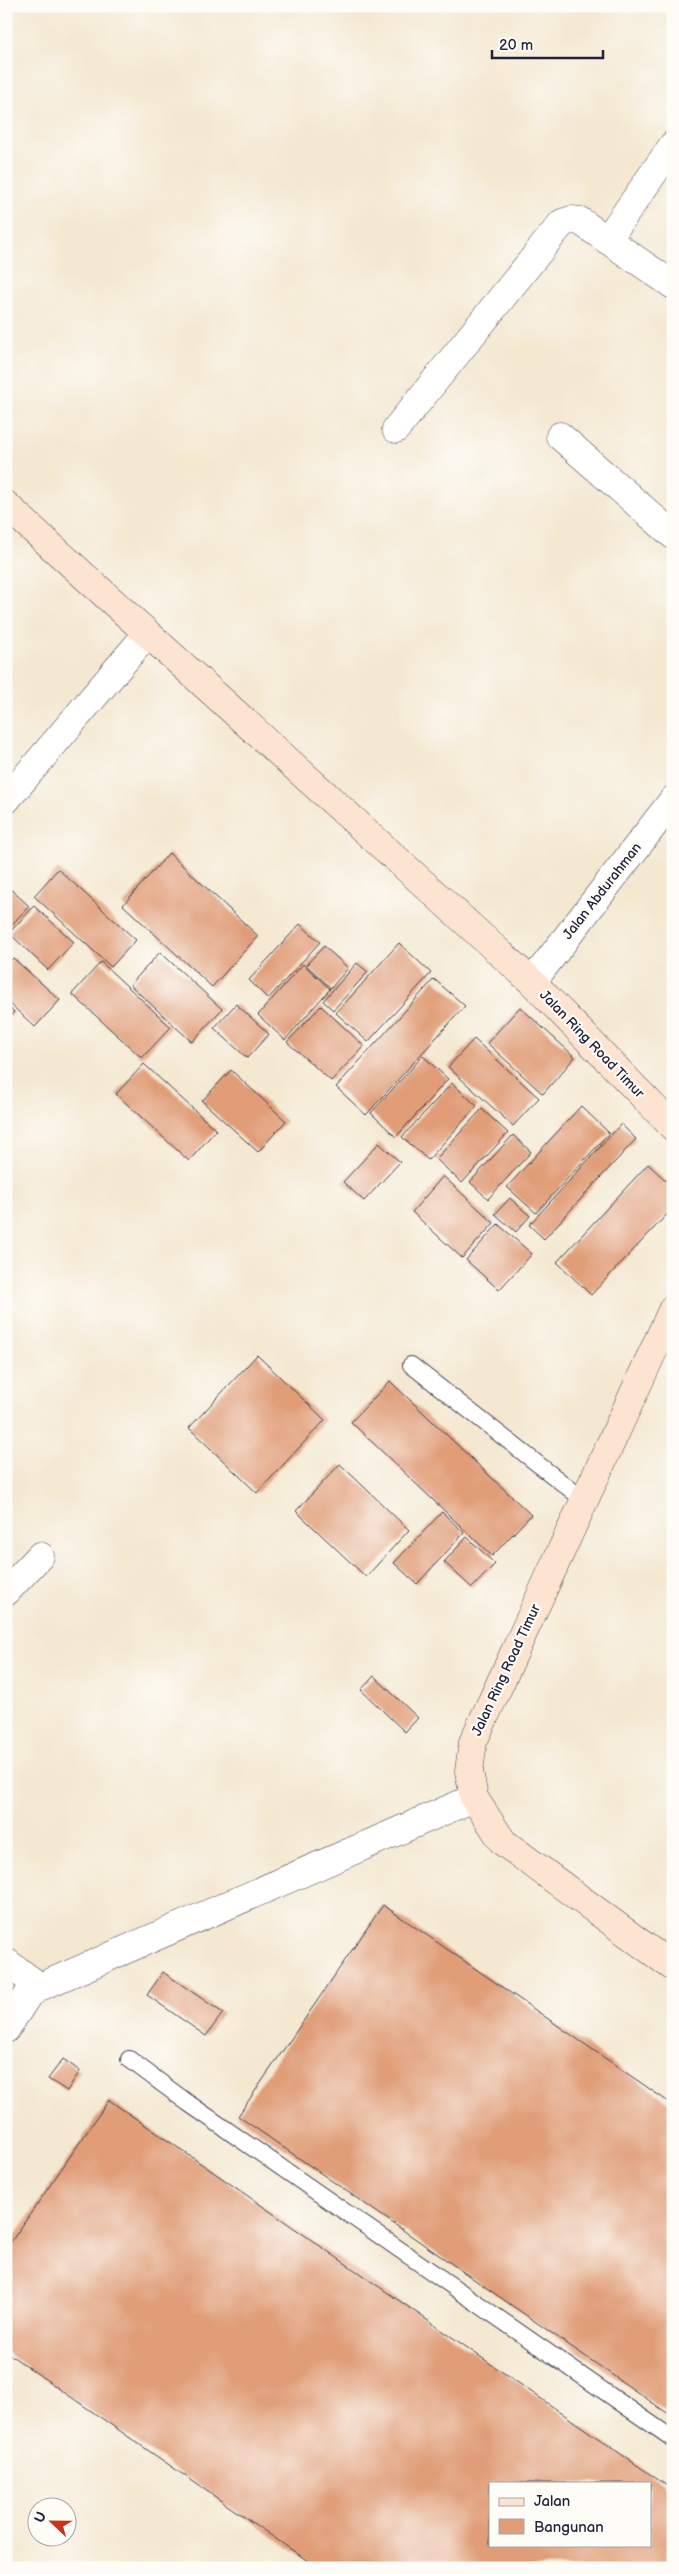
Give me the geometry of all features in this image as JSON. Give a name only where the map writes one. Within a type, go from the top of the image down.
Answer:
[{"type":"street","points":[[607,240],[673,145]]},
{"type":"street","points":[[396,428],[562,223],[571,220],[580,221],[673,285]]},
{"type":"street","points":[[560,436],[673,535]]},
{"type":"street","name":"Jalan Ring Road Timur","points":[[6,505],[532,982],[673,1127]]},
{"type":"street","points":[[6,800],[147,634]]},
{"type":"street","name":"Jalan Abdurahman","points":[[532,982],[673,800]]},
{"type":"street","name":"Jalan Ring Road Timur","points":[[673,1308],[473,1742],[469,1771],[474,1798],[503,1842],[673,1966]]},
{"type":"street","points":[[6,1592],[40,1556]]},
{"type":"street","points":[[6,2029],[28,1995],[40,1987],[474,1798]]},
{"type":"street","points":[[6,1962],[40,1987]]},
{"type":"lane","points":[[411,1365],[584,1500]]},
{"type":"lane","points":[[129,2059],[188,2103],[673,2439]]},
{"type":"building","points":[[169,853],[258,936],[212,987],[123,905]]},
{"type":"building","points":[[58,869],[136,940],[111,967],[34,896]]},
{"type":"building","points":[[6,885],[29,906],[6,931]]},
{"type":"building","points":[[34,906],[74,942],[48,970],[9,933]]},
{"type":"building","points":[[300,924],[320,942],[268,999],[249,980]]},
{"type":"building","points":[[399,943],[431,973],[368,1042],[336,1013]]},
{"type":"building","points":[[324,946],[348,968],[331,988],[306,965]]},
{"type":"building","points":[[160,952],[222,1009],[192,1042],[130,985]]},
{"type":"building","points":[[13,958],[60,1000],[35,1027],[6,1000],[6,965]]},
{"type":"building","points":[[101,962],[171,1027],[142,1058],[72,994]]},
{"type":"building","points":[[357,963],[368,972],[333,1010],[323,1001]]},
{"type":"building","points":[[303,964],[330,989],[285,1040],[258,1015]]},
{"type":"building","points":[[434,979],[465,1006],[366,1115],[336,1087]]},
{"type":"building","points":[[236,1004],[269,1034],[247,1058],[214,1028]]},
{"type":"building","points":[[6,1005],[14,1012],[6,1021]]},
{"type":"building","points":[[321,1006],[364,1046],[331,1081],[287,1042]]},
{"type":"building","points":[[520,1007],[575,1057],[543,1094],[487,1043]]},
{"type":"building","points":[[474,1039],[539,1098],[513,1126],[448,1067]]},
{"type":"building","points":[[423,1056],[448,1079],[396,1137],[371,1113]]},
{"type":"building","points":[[144,1064],[216,1130],[189,1161],[116,1094]]},
{"type":"building","points":[[231,1070],[286,1121],[258,1152],[202,1101]]},
{"type":"building","points":[[452,1083],[477,1106],[428,1160],[402,1137]]},
{"type":"building","points":[[581,1106],[609,1133],[536,1213],[507,1187]]},
{"type":"building","points":[[482,1109],[508,1133],[462,1183],[436,1159]]},
{"type":"building","points":[[621,1124],[636,1139],[544,1239],[529,1225]]},
{"type":"building","points":[[513,1135],[531,1152],[488,1199],[470,1182]]},
{"type":"building","points":[[379,1143],[400,1162],[364,1201],[343,1182]]},
{"type":"building","points":[[648,1164],[673,1187],[673,1208],[591,1295],[557,1262]]},
{"type":"building","points":[[443,1176],[494,1223],[462,1258],[412,1212]]},
{"type":"building","points":[[510,1198],[530,1216],[516,1232],[495,1214]]},
{"type":"building","points":[[498,1224],[532,1254],[499,1290],[466,1260]]},
{"type":"building","points":[[257,1355],[325,1420],[257,1493],[189,1428]]},
{"type":"building","points":[[390,1381],[531,1515],[492,1556],[351,1422]]},
{"type":"building","points":[[340,1464],[409,1530],[366,1577],[296,1511]]},
{"type":"building","points":[[442,1512],[464,1533],[417,1584],[394,1563]]},
{"type":"building","points":[[467,1537],[495,1564],[472,1588],[444,1562]]},
{"type":"building","points":[[374,1676],[418,1718],[405,1732],[361,1690]]},
{"type":"building","points":[[383,1905],[673,2105],[673,2417],[238,2116]]},
{"type":"building","points":[[163,1972],[223,2013],[206,2036],[147,1995]]},
{"type":"building","points":[[63,2059],[80,2071],[67,2091],[48,2079]]},
{"type":"building","points":[[109,2100],[673,2490],[673,2568],[318,2568],[6,2352],[6,2249]]}]
